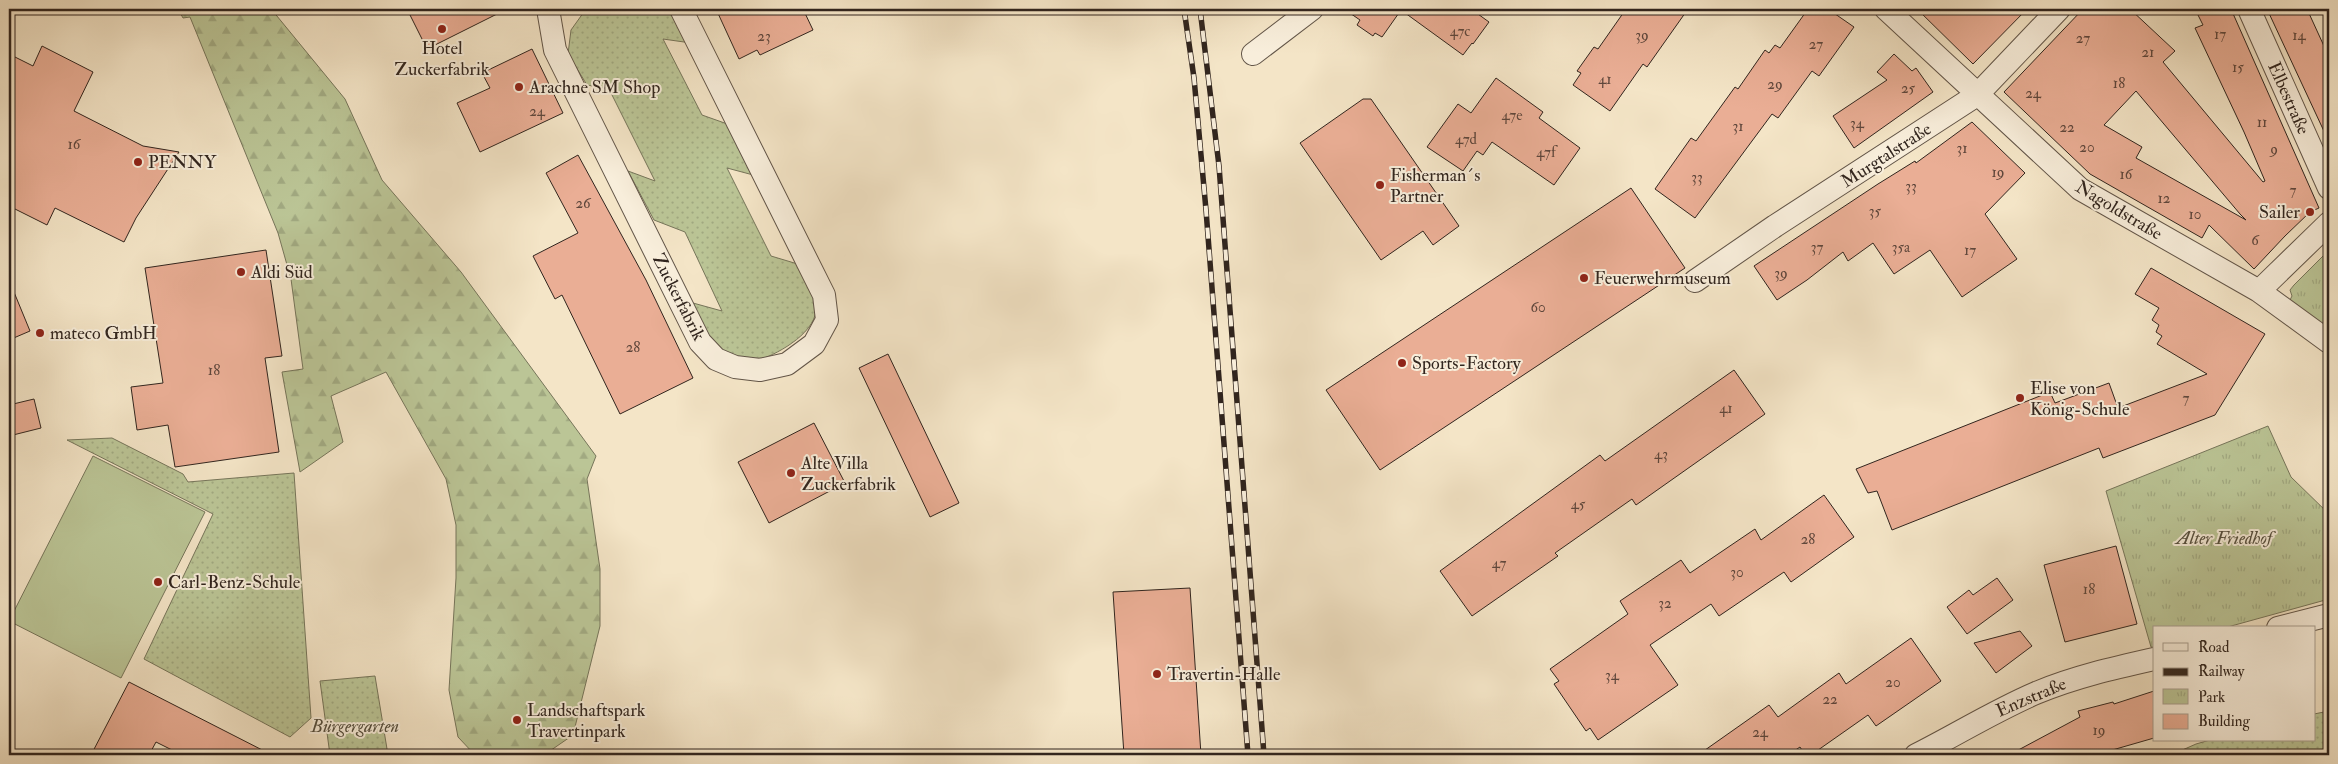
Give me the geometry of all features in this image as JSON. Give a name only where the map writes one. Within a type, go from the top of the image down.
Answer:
[{"type":"street","name":"Zuckerfabrik","points":[[553,10],[555,50],[700,342],[716,359],[735,367],[760,370],[787,364],[814,344],[827,320],[824,295],[681,9]]},
{"type":"street","points":[[1253,54],[1312,9]]},
{"type":"street","name":"Nagoldstraße","points":[[1886,9],[2080,189],[2259,291],[2329,342]]},
{"type":"street","name":"Murgtalstraße","points":[[1696,281],[1775,226],[1977,95],[2059,9]]},
{"type":"street","name":"Elbestraße","points":[[2249,9],[2329,188]]},
{"type":"street","points":[[2259,291],[2329,223]]},
{"type":"street","points":[[2286,626],[2329,615]]},
{"type":"street","name":"Enzstraße","points":[[1916,755],[1995,712],[2038,692],[2082,676],[2153,658]]},
{"type":"green space","points":[[178,9],[272,10],[345,99],[382,180],[461,272],[596,456],[587,479],[600,569],[600,626],[573,735],[544,755],[475,755],[458,737],[449,690],[456,578],[456,525],[446,479],[386,372],[331,396],[343,442],[300,472],[282,372],[303,369],[291,279],[278,233],[190,17],[183,18]]},
{"type":"green space","points":[[586,9],[673,9],[691,43],[663,39],[702,115],[733,126],[757,176],[727,168],[771,256],[801,265],[814,295],[815,315],[811,324],[796,340],[768,357],[759,360],[747,360],[725,354],[720,351],[706,332],[693,303],[722,311],[685,232],[654,220],[628,171],[655,181],[609,89],[587,85],[568,54],[571,30]]},
{"type":"green space","points":[[2329,250],[2329,335],[2288,304],[2292,296],[2290,290]]},
{"type":"green space","name":"Alter Friedhof","points":[[2268,426],[2291,477],[2329,514],[2329,599],[2231,626],[2153,626],[2153,647],[2151,647],[2106,491]]},
{"type":"green space","points":[[112,438],[183,474],[188,482],[294,473],[311,718],[290,737],[144,659],[213,514],[67,440]]},
{"type":"green space","points":[[93,456],[205,512],[121,678],[9,621]]},
{"type":"green space","name":"Bürgergarten","points":[[375,676],[388,755],[330,755],[320,681]]},
{"type":"green space","points":[[2329,711],[2329,755],[2171,755],[2203,742],[2316,742],[2316,714]]},
{"type":"building","name":"Hotel Zuckerfabrik","points":[[407,9],[507,9],[427,49]]},
{"type":"building","points":[[716,9],[803,9],[813,30],[760,55],[757,50],[739,59]]},
{"type":"building","points":[[1344,9],[1471,9],[1489,22],[1463,55],[1401,10],[1382,37],[1375,33],[1373,36],[1357,25],[1360,20]]},
{"type":"building","points":[[1626,9],[1688,9],[1647,67],[1643,64],[1610,111],[1573,85],[1581,73],[1577,71],[1594,47],[1598,49]]},
{"type":"building","points":[[1808,9],[1828,9],[1854,27],[1819,76],[1812,71],[1778,118],[1772,114],[1695,218],[1655,189],[1691,138],[1696,141],[1735,87],[1738,89],[1765,50],[1769,53],[1775,45],[1780,48]]},
{"type":"building","points":[[1917,9],[2027,9],[1973,64]]},
{"type":"building","points":[[2083,9],[2130,9],[2175,51],[2163,62],[2263,182],[2265,181],[2244,132],[2195,28],[2203,25],[2195,9],[2231,9],[2319,208],[2310,212],[2254,269],[2209,225],[2202,238],[2090,174],[2004,92]],"holes":[[[2136,91],[2246,220],[2136,158],[2142,147],[2104,125]]]},
{"type":"building","points":[[2267,9],[2307,9],[2329,57],[2329,142]]},
{"type":"building","points":[[42,46],[93,72],[74,111],[143,146],[179,152],[136,218],[124,242],[55,208],[47,225],[9,206],[9,54],[33,66]]},
{"type":"building","points":[[532,49],[563,113],[480,152],[457,103],[490,88],[482,73]]},
{"type":"building","points":[[1894,54],[1912,71],[1916,68],[1933,92],[1854,148],[1833,116],[1887,80],[1877,72]]},
{"type":"building","points":[[1496,78],[1543,112],[1539,118],[1580,148],[1554,185],[1492,142],[1483,155],[1477,151],[1463,171],[1427,147],[1458,104],[1471,113]]},
{"type":"building","name":"Fisherman´s Partner","points":[[1363,99],[1371,99],[1459,226],[1433,245],[1423,231],[1381,260],[1300,143]]},
{"type":"building","points":[[1972,122],[2025,173],[1985,214],[2017,259],[1962,297],[1930,250],[1894,274],[1873,243],[1848,261],[1843,252],[1777,300],[1754,266],[1878,184],[1915,161],[1916,163]]},
{"type":"building","points":[[578,155],[646,280],[693,378],[620,414],[562,295],[555,299],[533,256],[578,233],[546,173]]},
{"type":"building","points":[[1631,188],[1685,268],[1380,470],[1326,390]]},
{"type":"building","points":[[266,250],[282,356],[265,358],[279,452],[175,467],[168,425],[137,430],[131,387],[163,383],[145,268]]},
{"type":"building","points":[[2151,268],[2265,334],[2215,415],[2103,458],[2099,448],[1892,530],[1877,491],[1868,493],[1856,469],[2050,392],[2055,403],[2109,383],[2118,408],[2207,374],[2157,344],[2162,336],[2156,332],[2159,325],[2152,320],[2159,308],[2135,294]]},
{"type":"building","points":[[9,280],[30,331],[9,340]]},
{"type":"building","points":[[888,354],[959,503],[930,517],[859,368]]},
{"type":"building","points":[[1734,370],[1765,414],[1636,505],[1632,499],[1555,553],[1558,556],[1472,616],[1440,571],[1600,455],[1605,461]]},
{"type":"building","points":[[34,399],[41,428],[9,436],[9,405]]},
{"type":"building","name":"Alte Villa Zuckerfabrik","points":[[814,423],[845,483],[769,523],[738,462]]},
{"type":"building","points":[[1824,495],[1854,537],[1791,582],[1784,572],[1719,616],[1711,604],[1650,645],[1678,685],[1598,740],[1590,728],[1586,731],[1554,684],[1559,681],[1550,669],[1628,614],[1620,601],[1681,560],[1690,573],[1755,529],[1761,540]]},
{"type":"building","points":[[2116,546],[2137,624],[2065,642],[2044,565]]},
{"type":"building","points":[[1997,578],[2013,600],[1967,634],[1947,607],[1969,590],[1973,595]]},
{"type":"building","name":"Travertin-Halle","points":[[1190,588],[1201,755],[1124,755],[1113,592]]},
{"type":"building","points":[[2020,631],[2032,646],[1996,673],[1974,643]]},
{"type":"building","points":[[1911,638],[1941,681],[1876,726],[1868,715],[1811,755],[1805,755],[1800,747],[1788,755],[1698,755],[1769,705],[1778,717],[1839,673],[1846,684]]},
{"type":"building","points":[[129,682],[272,755],[182,755],[156,742],[149,755],[91,755]]},
{"type":"building","points":[[2153,691],[2153,738],[2095,755],[2009,755],[2080,717],[2078,711],[2113,702],[2114,704]]},
{"type":"railway","points":[[1184,9],[1194,78],[1206,210],[1248,755]]},
{"type":"railway","points":[[1200,9],[1219,166],[1264,755]]},
{"type":"place","name":"Hotel Zuckerfabrik","points":[[442,29]]},
{"type":"place","name":"Arachne SM Shop","points":[[519,87]]},
{"type":"place","name":"PENNY","points":[[138,162]]},
{"type":"place","name":"Fisherman´s Partner","points":[[1380,185]]},
{"type":"place","name":"Sailer","points":[[2310,212]]},
{"type":"place","name":"Aldi Süd","points":[[241,272]]},
{"type":"place","name":"Feuerwehrmuseum","points":[[1584,278]]},
{"type":"place","name":"mateco GmbH","points":[[40,333]]},
{"type":"place","name":"Sports-Factory","points":[[1402,363]]},
{"type":"place","name":"Elise von König-Schule","points":[[2020,398]]},
{"type":"place","name":"Alte Villa Zuckerfabrik","points":[[791,473]]},
{"type":"place","name":"Carl-Benz-Schule","points":[[158,582]]},
{"type":"place","name":"Travertin-Halle","points":[[1157,674]]},
{"type":"place","name":"Landschaftspark Travertinpark","points":[[517,720]]}]
